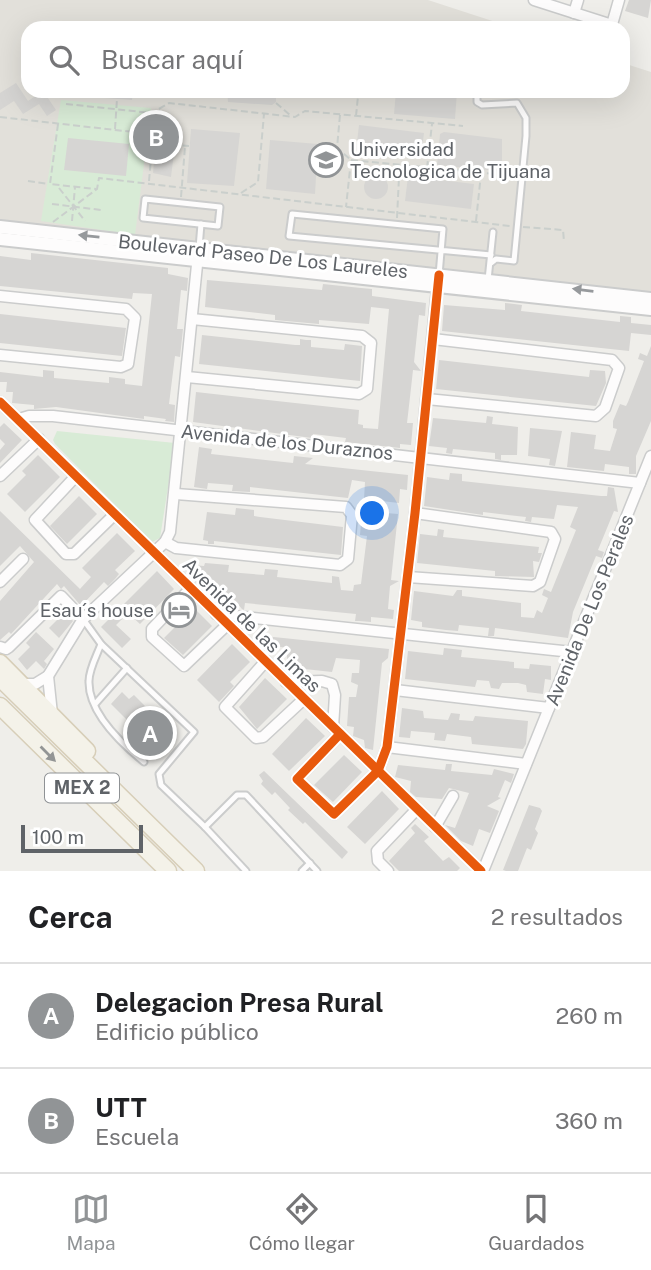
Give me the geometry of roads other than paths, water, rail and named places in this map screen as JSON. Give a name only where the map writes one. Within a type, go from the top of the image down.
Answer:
[{"type":"main road","points":[[0,663],[85,748],[99,776]]},
{"type":"main road","name":"MEX 2","points":[[0,678],[196,871]]},
{"type":"main road","name":"MEX 2","points":[[0,706],[168,871]]},
{"type":"street","points":[[534,0],[597,21]]},
{"type":"street","points":[[574,13],[578,0]]},
{"type":"street","points":[[613,21],[619,0]]},
{"type":"street","name":"Boulevard Paseo De Los Laureles","points":[[0,227],[199,248],[651,309]]},
{"type":"street","name":"Boulevard Paseo De Los Laureles","points":[[0,239],[198,261],[438,281],[488,280],[651,299]]},
{"type":"street","points":[[20,684],[35,684],[48,676],[83,619],[165,542],[176,494],[199,248]]},
{"type":"street","points":[[336,731],[300,775],[298,782],[334,814],[378,771],[387,747],[408,577],[438,281]]},
{"type":"street","points":[[0,296],[126,309],[135,318],[128,364],[121,367],[0,355]]},
{"type":"street","points":[[187,377],[364,392],[367,389],[371,343],[368,338],[192,319]]},
{"type":"street","points":[[427,399],[596,416],[605,408],[619,368],[611,360],[433,339]]},
{"type":"street","name":"Avenida de las Limas","points":[[1,404],[482,871]]},
{"type":"street","name":"Avenida de los Duraznos","points":[[19,419],[29,416],[53,416],[640,483]]},
{"type":"street","points":[[0,477],[39,439]]},
{"type":"street","name":"Avenida De Los Perales","points":[[482,871],[651,456]]},
{"type":"street","points":[[76,476],[35,520],[66,554],[74,554],[114,515]]},
{"type":"street","points":[[165,542],[176,548],[340,565],[348,559],[352,515],[346,508],[176,494]]},
{"type":"street","points":[[408,577],[533,586],[540,582],[555,538],[551,532],[415,513]]},
{"type":"street","points":[[0,582],[23,559]]},
{"type":"street","points":[[190,589],[152,629],[152,637],[161,646],[184,666],[227,625]]},
{"type":"street","points":[[0,647],[9,647],[61,596],[83,619]]},
{"type":"street","points":[[216,614],[572,652]]},
{"type":"street","points":[[265,662],[225,707],[256,738],[263,737],[304,699]]},
{"type":"street","points":[[48,676],[52,714]]},
{"type":"street","name":"Avenida de las Limas","points":[[286,682],[322,681],[332,684],[336,731]]},
{"type":"street","points":[[395,690],[549,708]]},
{"type":"street","points":[[387,747],[526,764]]},
{"type":"street","points":[[435,827],[453,796]]},
{"type":"street","points":[[388,871],[377,861],[377,851],[417,809]]},
{"type":"lane","points":[[477,98],[477,102],[482,105],[517,103],[526,118],[525,163],[514,261],[496,259],[491,263]]},
{"type":"lane","points":[[145,199],[220,207],[219,226],[201,224],[143,218],[145,199]]},
{"type":"lane","points":[[438,281],[440,251],[443,229],[292,214],[289,236],[440,251],[491,255]]},
{"type":"lane","points":[[199,248],[201,224]]},
{"type":"lane","points":[[488,280],[493,232]]},
{"type":"lane","points":[[83,619],[101,643],[194,732],[159,774],[158,779],[246,871]]},
{"type":"lane","points":[[101,643],[88,682],[113,735],[144,762]]},
{"type":"lane","points":[[96,703],[127,668]]},
{"type":"lane","points":[[205,827],[237,795],[246,795],[317,871]]},
{"type":"lane","points":[[302,871],[310,863]]},
{"type":"place","name":"UTT","points":[[156,137]]},
{"type":"place","name":"Universidad Tecnologica de Tijuana","points":[[326,160]]},
{"type":"place","name":"Esau´s house","points":[[179,610]]},
{"type":"place","name":"Delegacion Presa Rural","points":[[150,733]]}]
